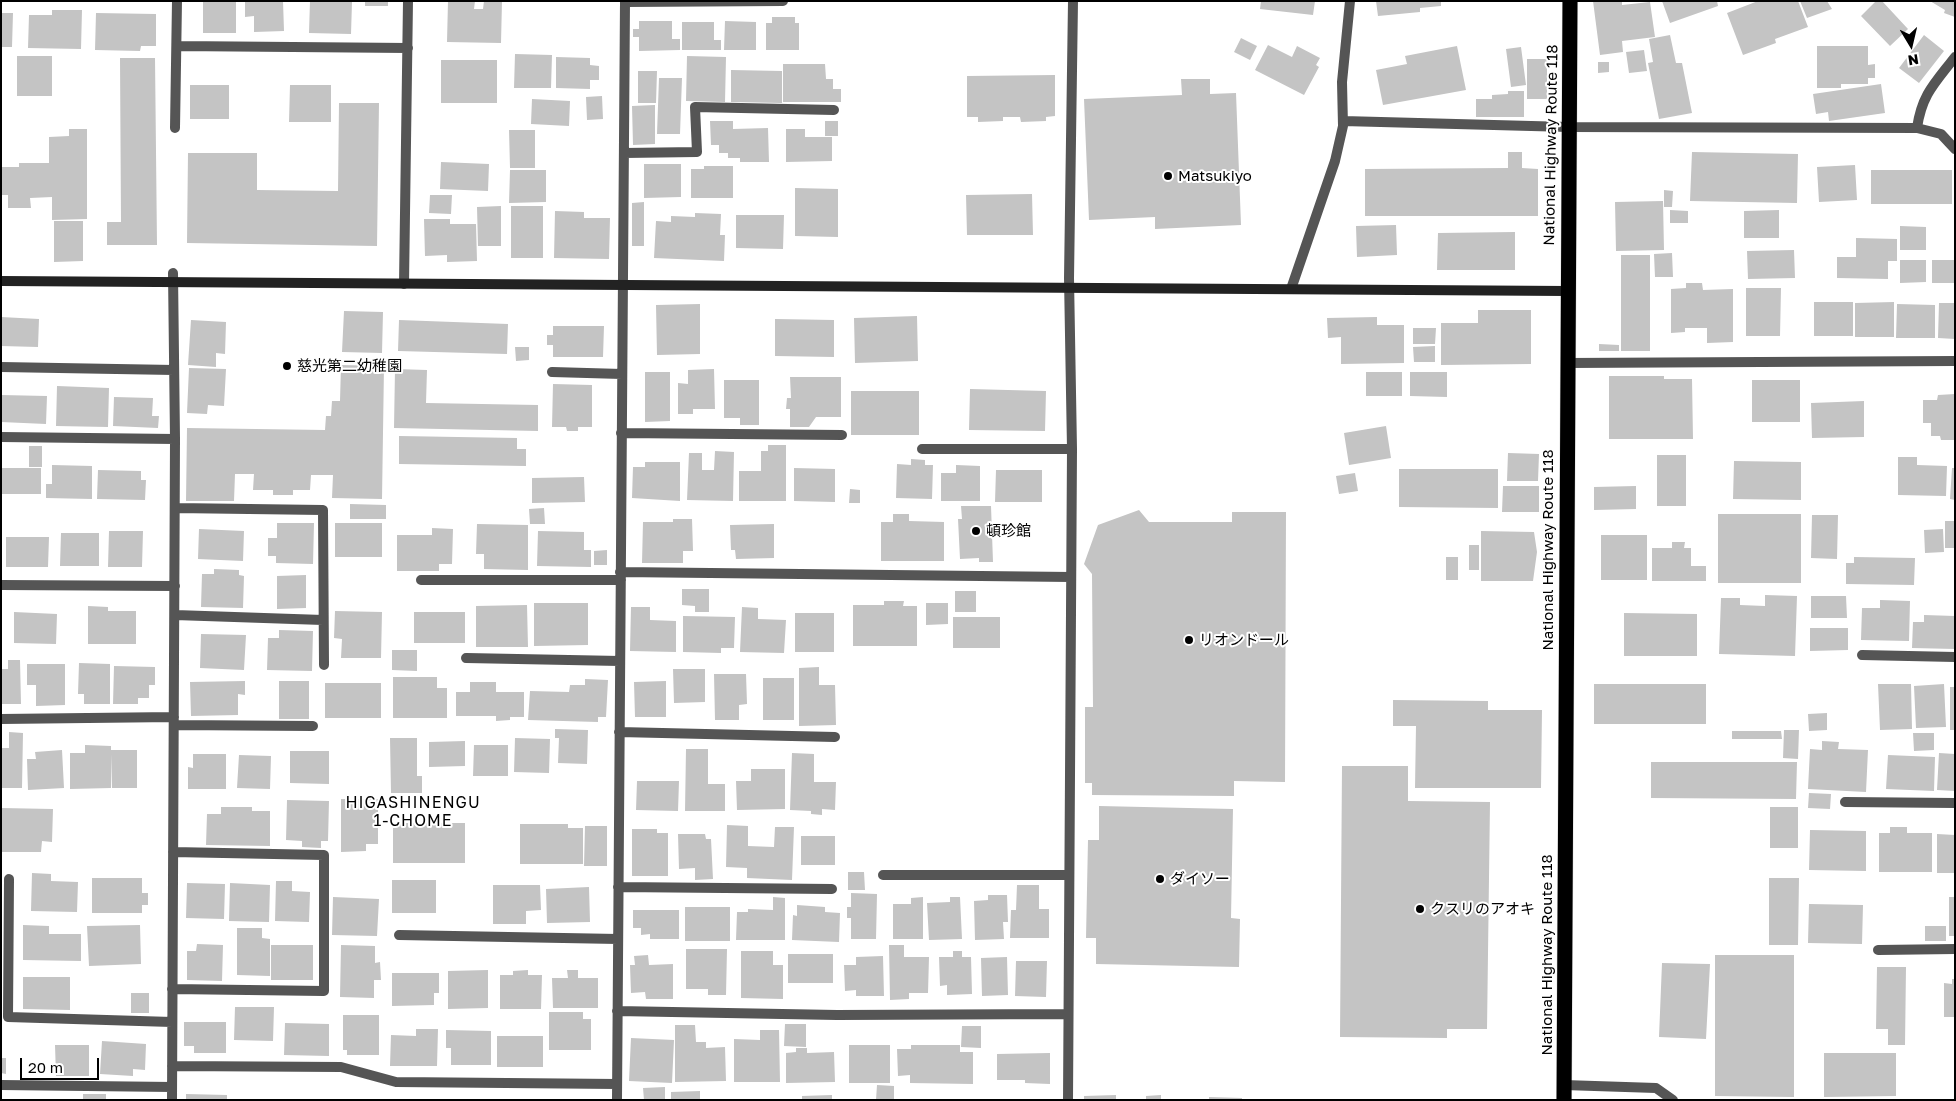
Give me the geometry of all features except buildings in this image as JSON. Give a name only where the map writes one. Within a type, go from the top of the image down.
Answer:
[{"type":"highway","name":"National Highway Route 118","points":[[1564,1093],[1570,1]]},
{"type":"street","points":[[175,128],[177,1]]},
{"type":"street","points":[[404,284],[408,1]]},
{"type":"street","points":[[617,1100],[625,2],[783,1]]},
{"type":"street","points":[[1068,1100],[1067,1014],[1072,449],[1070,288],[1073,1]]},
{"type":"street","points":[[1292,289],[1335,161],[1343,122],[1342,82],[1350,1]]},
{"type":"street","points":[[177,46],[408,48]]},
{"type":"street","points":[[1917,128],[1920,111],[1926,95],[1955,56]]},
{"type":"street","points":[[624,154],[697,152],[696,108],[834,110]]},
{"type":"street","points":[[1343,122],[1569,127],[1917,128],[1941,134],[1954,148]]},
{"type":"street","points":[[172,1100],[175,586],[173,277]]},
{"type":"street","points":[[1,281],[173,277],[404,284],[1567,291]]},
{"type":"street","points":[[1567,363],[1955,361]]},
{"type":"street","points":[[1,367],[174,370]]},
{"type":"street","points":[[552,372],[622,374]]},
{"type":"street","points":[[622,433],[842,435]]},
{"type":"street","points":[[1,437],[175,439]]},
{"type":"street","points":[[922,449],[1072,449]]},
{"type":"street","points":[[175,508],[323,510],[324,665]]},
{"type":"street","points":[[420,580],[620,576],[1071,577]]},
{"type":"street","points":[[1,585],[175,586]]},
{"type":"street","points":[[174,615],[323,620]]},
{"type":"street","points":[[1862,655],[1955,657]]},
{"type":"street","points":[[466,658],[620,661]]},
{"type":"street","points":[[1,718],[313,726]]},
{"type":"street","points":[[619,732],[835,737]]},
{"type":"street","points":[[1845,802],[1955,803]]},
{"type":"street","points":[[172,989],[324,991],[324,855],[173,852]]},
{"type":"street","points":[[883,875],[1068,875]]},
{"type":"street","points":[[8,880],[8,1017],[172,1022]]},
{"type":"street","points":[[618,887],[832,889]]},
{"type":"street","points":[[399,935],[618,939]]},
{"type":"street","points":[[1878,950],[1955,949]]},
{"type":"street","points":[[617,1011],[837,1015],[1067,1014]]},
{"type":"street","points":[[172,1066],[341,1067],[396,1082],[617,1084]]},
{"type":"street","points":[[1,1085],[172,1087]]},
{"type":"street","points":[[1564,1093],[1656,1088],[1673,1100]]},
{"type":"place","name":"Matsukiyo","points":[[1168,176]]},
{"type":"place","name":"慈光第二幼稚園","points":[[287,366]]},
{"type":"place","name":"頓珍館","points":[[976,531]]},
{"type":"place","name":"リオンドール","points":[[1189,640]]},
{"type":"place","name":"ダイソー","points":[[1160,879]]},
{"type":"place","name":"クスリのアオキ","points":[[1420,909]]},
{"type":"district","name":"HIGASHINENGU 1-CHOME","points":[[413,812]]}]
